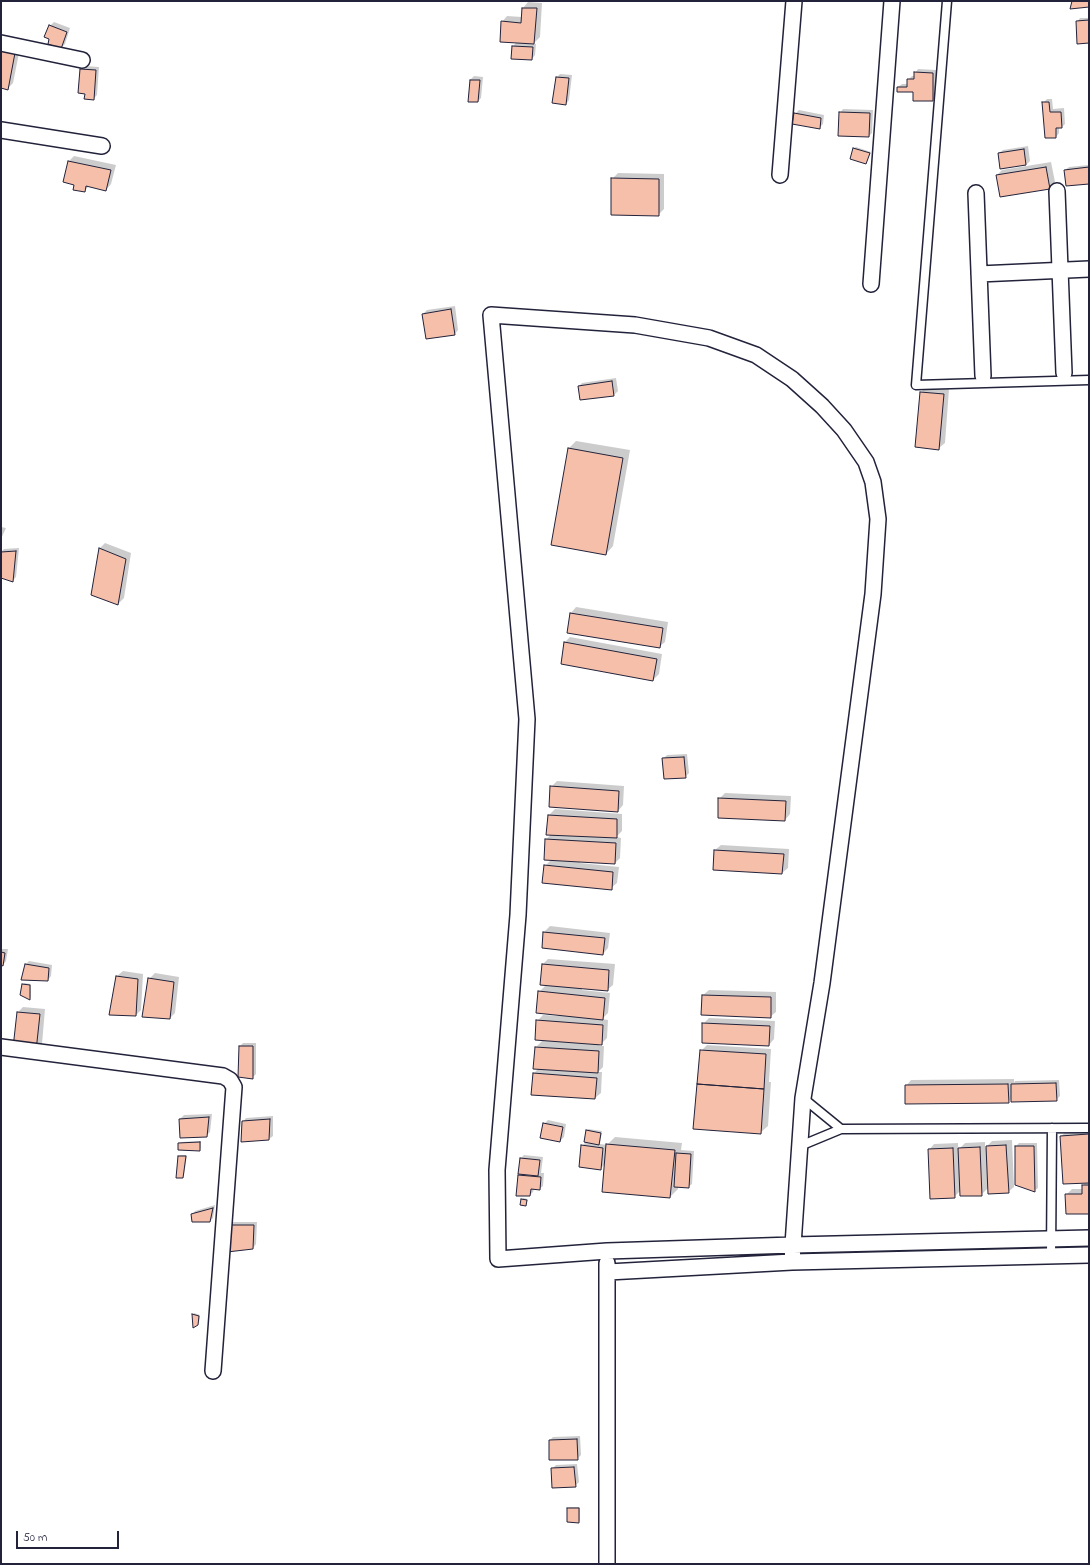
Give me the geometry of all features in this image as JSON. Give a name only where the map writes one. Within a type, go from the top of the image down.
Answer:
[{"type":"street","points":[[780,175],[794,1]]},
{"type":"street","points":[[871,284],[892,1]]},
{"type":"street","points":[[1,43],[82,60]]},
{"type":"street","points":[[1,130],[102,146]]},
{"type":"street","points":[[1057,191],[1064,373]]},
{"type":"street","points":[[976,193],[983,376]]},
{"type":"street","points":[[979,274],[1089,270]]},
{"type":"street","points":[[792,1262],[793,1245],[800,1146],[803,1098],[822,983],[873,594],[878,520],[873,482],[866,462],[844,430],[822,406],[792,379],[756,355],[709,338],[635,325],[491,315],[527,719],[518,915],[497,1170],[498,1259],[607,1251],[793,1245],[1089,1238]]},
{"type":"street","points":[[1,1047],[223,1076],[230,1080],[234,1087],[213,1371]]},
{"type":"street","points":[[607,1251],[607,1564]]},
{"type":"street","points":[[608,1272],[792,1262],[1089,1255]]},
{"type":"lane","points":[[946,1],[916,385],[1089,380]]},
{"type":"lane","points":[[803,1098],[841,1129]]},
{"type":"lane","points":[[1051,1256],[1052,1128]]},
{"type":"lane","points":[[800,1146],[841,1129],[1089,1128]]},
{"type":"building","points":[[1072,1],[1089,1],[1089,7],[1070,9]]},
{"type":"building","points":[[522,8],[537,8],[534,44],[500,42],[501,21],[521,23]]},
{"type":"building","points":[[1089,20],[1089,43],[1077,44],[1076,21]]},
{"type":"building","points":[[49,25],[67,32],[61,49],[48,44],[49,39],[44,37]]},
{"type":"building","points":[[512,46],[533,47],[532,60],[511,59]]},
{"type":"building","points":[[1,51],[15,53],[8,90],[1,88]]},
{"type":"building","points":[[80,69],[96,70],[94,100],[84,99],[85,94],[78,93]]},
{"type":"building","points":[[914,72],[933,73],[933,101],[913,101],[913,92],[897,92],[897,87],[907,87],[907,79],[914,79]]},
{"type":"building","points":[[556,77],[569,78],[566,105],[552,103]]},
{"type":"building","points":[[470,80],[480,80],[478,102],[468,102]]},
{"type":"building","points":[[1042,102],[1049,102],[1050,112],[1061,112],[1062,128],[1056,128],[1056,138],[1045,138]]},
{"type":"building","points":[[839,112],[870,113],[869,137],[838,136]]},
{"type":"building","points":[[794,113],[821,118],[820,129],[792,124]]},
{"type":"building","points":[[853,148],[870,153],[866,164],[850,159]]},
{"type":"building","points":[[1024,149],[1026,165],[1000,169],[998,153]]},
{"type":"building","points":[[68,161],[111,170],[106,191],[86,186],[85,192],[73,190],[74,185],[63,182]]},
{"type":"building","points":[[1046,167],[1050,189],[1000,197],[996,175]]},
{"type":"building","points":[[1089,167],[1089,184],[1066,186],[1064,170]]},
{"type":"building","points":[[611,178],[659,179],[659,216],[611,215]]},
{"type":"building","points":[[451,309],[455,335],[426,339],[422,314]]},
{"type":"building","points":[[612,381],[614,396],[580,400],[578,386]]},
{"type":"building","points":[[920,392],[944,394],[939,450],[915,447]]},
{"type":"building","points":[[568,448],[623,458],[606,555],[551,545]]},
{"type":"building","points":[[99,548],[126,559],[118,605],[91,595]]},
{"type":"building","points":[[16,551],[13,582],[1,578],[1,552]]},
{"type":"building","points":[[570,613],[663,628],[660,648],[567,633]]},
{"type":"building","points":[[564,642],[657,659],[653,681],[561,664]]},
{"type":"building","points":[[684,757],[686,778],[664,779],[662,758]]},
{"type":"building","points":[[550,786],[619,791],[618,812],[549,807]]},
{"type":"building","points":[[718,798],[786,801],[785,821],[718,818]]},
{"type":"building","points":[[548,815],[617,819],[617,838],[546,835]]},
{"type":"building","points":[[545,839],[616,843],[615,864],[544,860]]},
{"type":"building","points":[[714,850],[784,854],[782,874],[713,870]]},
{"type":"building","points":[[544,865],[613,872],[612,890],[542,883]]},
{"type":"building","points":[[543,932],[605,938],[603,955],[542,948]]},
{"type":"building","points":[[1,952],[5,953],[3,966],[1,965]]},
{"type":"building","points":[[25,964],[49,968],[48,981],[21,980]]},
{"type":"building","points":[[542,964],[609,970],[608,991],[540,985]]},
{"type":"building","points":[[116,976],[138,979],[136,1016],[109,1015]]},
{"type":"building","points":[[148,978],[174,982],[170,1019],[142,1017]]},
{"type":"building","points":[[22,984],[30,985],[30,1000],[20,995]]},
{"type":"building","points":[[538,991],[605,998],[603,1020],[536,1013]]},
{"type":"building","points":[[702,995],[771,997],[771,1018],[701,1015]]},
{"type":"building","points":[[17,1012],[40,1014],[36,1051],[13,1048]]},
{"type":"building","points":[[536,1020],[603,1025],[602,1045],[535,1040]]},
{"type":"building","points":[[702,1023],[770,1026],[769,1046],[702,1043]]},
{"type":"building","points":[[239,1046],[253,1046],[253,1079],[238,1077]]},
{"type":"building","points":[[535,1047],[599,1051],[598,1073],[533,1069]]},
{"type":"building","points":[[700,1050],[766,1054],[764,1089],[697,1084]]},
{"type":"building","points":[[533,1073],[597,1078],[595,1099],[531,1095]]},
{"type":"building","points":[[1056,1083],[1057,1101],[1011,1102],[1011,1084]]},
{"type":"building","points":[[697,1084],[764,1089],[761,1134],[693,1129]]},
{"type":"building","points":[[1008,1084],[1009,1103],[905,1104],[905,1085]]},
{"type":"building","points":[[209,1117],[207,1137],[180,1138],[179,1119]]},
{"type":"building","points":[[270,1119],[269,1140],[241,1142],[242,1121]]},
{"type":"building","points":[[543,1123],[563,1127],[560,1142],[540,1138]]},
{"type":"building","points":[[586,1130],[601,1133],[599,1145],[584,1142]]},
{"type":"building","points":[[1089,1134],[1089,1183],[1063,1184],[1060,1136]]},
{"type":"building","points":[[200,1142],[200,1151],[178,1150],[178,1143]]},
{"type":"building","points":[[606,1144],[675,1150],[670,1198],[602,1192]]},
{"type":"building","points":[[581,1145],[603,1148],[601,1170],[579,1167]]},
{"type":"building","points":[[1006,1145],[1009,1193],[988,1194],[986,1146]]},
{"type":"building","points":[[1015,1146],[1034,1146],[1035,1192],[1015,1185]]},
{"type":"building","points":[[980,1147],[982,1196],[960,1196],[958,1148]]},
{"type":"building","points":[[953,1148],[955,1198],[930,1199],[928,1149]]},
{"type":"building","points":[[676,1153],[691,1154],[689,1188],[674,1187]]},
{"type":"building","points":[[178,1156],[186,1156],[183,1178],[176,1178]]},
{"type":"building","points":[[520,1158],[540,1160],[538,1176],[518,1174]]},
{"type":"building","points":[[518,1175],[541,1177],[540,1190],[531,1189],[530,1196],[516,1196]]},
{"type":"building","points":[[1082,1185],[1089,1185],[1089,1214],[1066,1214],[1065,1194],[1082,1194]]},
{"type":"building","points":[[521,1199],[527,1200],[526,1206],[520,1205]]},
{"type":"building","points":[[213,1208],[210,1222],[192,1222],[191,1214]]},
{"type":"building","points":[[228,1225],[254,1225],[253,1249],[227,1252]]},
{"type":"building","points":[[192,1314],[199,1316],[198,1325],[193,1328]]},
{"type":"building","points":[[577,1439],[578,1460],[549,1460],[549,1440]]},
{"type":"building","points":[[574,1467],[576,1487],[552,1488],[551,1468]]},
{"type":"building","points":[[567,1508],[579,1508],[579,1523],[567,1522]]}]
